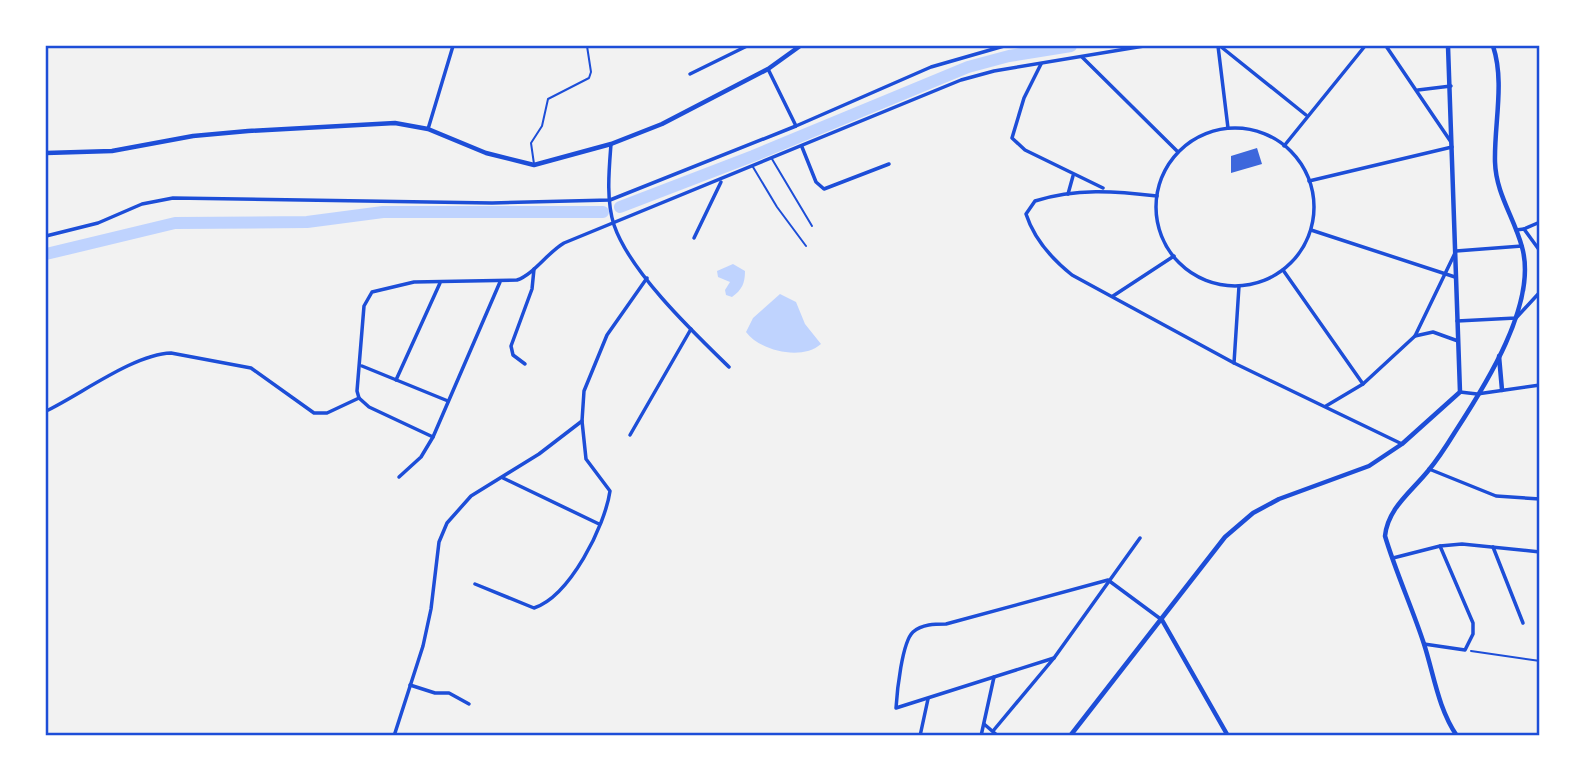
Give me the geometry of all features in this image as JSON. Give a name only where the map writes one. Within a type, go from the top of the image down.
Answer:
[{"type":"street","points":[[428,129],[453,46]]},
{"type":"street","points":[[690,74],[747,46]]},
{"type":"street","points":[[46,236],[98,223],[142,204],[173,198],[480,203],[610,200],[796,126],[931,67],[1004,46]]},
{"type":"street","points":[[433,437],[369,407],[359,398],[357,391],[362,366],[364,306],[372,292],[392,285],[500,282],[523,278],[548,253],[564,243],[961,80],[1144,46]]},
{"type":"street","points":[[1219,46],[1306,116]]},
{"type":"street","points":[[1219,46],[1228,128]]},
{"type":"street","points":[[1284,146],[1365,46]]},
{"type":"street","points":[[1386,46],[1418,90],[1451,145]]},
{"type":"street","points":[[1448,46],[1460,392]]},
{"type":"street","points":[[1457,736],[1438,694],[1424,644],[1385,536],[1387,521],[1429,469],[1478,394],[1516,317],[1526,279],[1522,247],[1498,187],[1495,163],[1498,75],[1493,46]]},
{"type":"street","points":[[46,153],[112,151],[193,136],[395,123],[428,129],[486,153],[534,165],[611,144],[662,124],[768,69],[797,47]]},
{"type":"street","points":[[1082,57],[1178,152]]},
{"type":"street","points":[[1041,65],[1011,133],[1016,143],[1105,189]]},
{"type":"street","points":[[768,69],[796,126]]},
{"type":"street","points":[[1418,90],[1451,86]]},
{"type":"street","points":[[1228,128],[1259,132],[1284,146],[1295,156],[1309,181],[1314,205],[1311,230],[1303,248],[1283,270],[1262,281],[1239,286],[1208,281],[1189,271],[1174,256],[1158,223],[1157,196],[1164,172],[1178,152],[1197,138],[1228,128]]},
{"type":"street","points":[[611,144],[610,200],[614,223],[647,278],[691,329],[729,367]]},
{"type":"street","points":[[1309,181],[1451,145]]},
{"type":"street","points":[[802,147],[816,182],[824,189],[889,164]]},
{"type":"street","points":[[1068,194],[1074,175]]},
{"type":"street","points":[[694,238],[722,180]]},
{"type":"street","points":[[1157,196],[1105,189],[1068,194],[1035,201],[1026,214],[1030,225],[1055,262],[1072,275],[1234,363],[1402,444]]},
{"type":"street","points":[[1516,230],[1539,222]]},
{"type":"street","points":[[1524,229],[1539,251]]},
{"type":"street","points":[[1311,230],[1457,278]]},
{"type":"street","points":[[1456,251],[1522,247]]},
{"type":"street","points":[[1326,406],[1363,384],[1415,336],[1456,251]]},
{"type":"street","points":[[1113,296],[1174,256]]},
{"type":"street","points":[[525,364],[513,355],[511,346],[532,289],[534,267]]},
{"type":"street","points":[[1283,270],[1363,384]]},
{"type":"street","points":[[475,584],[530,607],[538,607],[579,567],[599,524],[610,491],[586,459],[582,421],[584,391],[607,335],[647,278]]},
{"type":"street","points":[[399,477],[421,457],[433,437],[500,282]]},
{"type":"street","points":[[396,380],[440,283]]},
{"type":"street","points":[[1234,363],[1239,286]]},
{"type":"street","points":[[1457,321],[1516,317],[1539,292]]},
{"type":"street","points":[[630,435],[691,329]]},
{"type":"street","points":[[1415,336],[1433,332],[1458,341]]},
{"type":"street","points":[[1500,352],[1502,390]]},
{"type":"street","points":[[46,411],[113,374],[165,353],[251,368],[314,413],[327,414],[359,398]]},
{"type":"street","points":[[362,366],[448,401]]},
{"type":"street","points":[[1070,736],[1225,537],[1253,513],[1279,499],[1369,466],[1402,444],[1460,392],[1478,394],[1539,385]]},
{"type":"street","points":[[394,736],[431,609],[439,542],[447,523],[471,496],[503,478],[582,421]]},
{"type":"street","points":[[1429,469],[1496,496],[1539,499]]},
{"type":"street","points":[[503,478],[599,524]]},
{"type":"street","points":[[993,732],[1054,658],[1140,538]]},
{"type":"street","points":[[1392,559],[1440,546],[1493,547],[1539,552]]},
{"type":"street","points":[[1424,644],[1465,650],[1473,634],[1473,623],[1440,546]]},
{"type":"street","points":[[1493,547],[1523,623]]},
{"type":"street","points":[[1108,580],[1161,620],[1228,736]]},
{"type":"street","points":[[1054,658],[896,708],[906,643],[914,631],[928,625],[946,624],[1108,580]]},
{"type":"street","points":[[981,736],[994,677]]},
{"type":"street","points":[[410,685],[435,693],[449,693],[469,704]]},
{"type":"street","points":[[920,736],[928,699]]},
{"type":"street","points":[[984,724],[998,736]]},
{"type":"lane","points":[[534,165],[531,143],[542,126],[548,99],[589,78],[591,72],[587,46]]},
{"type":"lane","points":[[772,159],[812,226]]},
{"type":"lane","points":[[753,167],[777,207],[806,246]]},
{"type":"path","points":[[1465,650],[1539,661]]},
{"type":"water","points":[[733,264],[745,271],[742,286],[732,297],[726,295],[725,290],[730,282],[718,277],[717,271]]},
{"type":"water","points":[[780,294],[796,302],[805,324],[821,344],[803,352],[782,352],[752,339],[746,332],[753,318]]},
{"type":"building","points":[[1257,148],[1262,164],[1231,173],[1231,156]]},
{"type":"waterway","points":[[620,207],[753,156],[968,67],[1009,56],[1071,46]]},
{"type":"waterway","points":[[46,254],[175,223],[307,222],[383,212],[603,212]]}]
